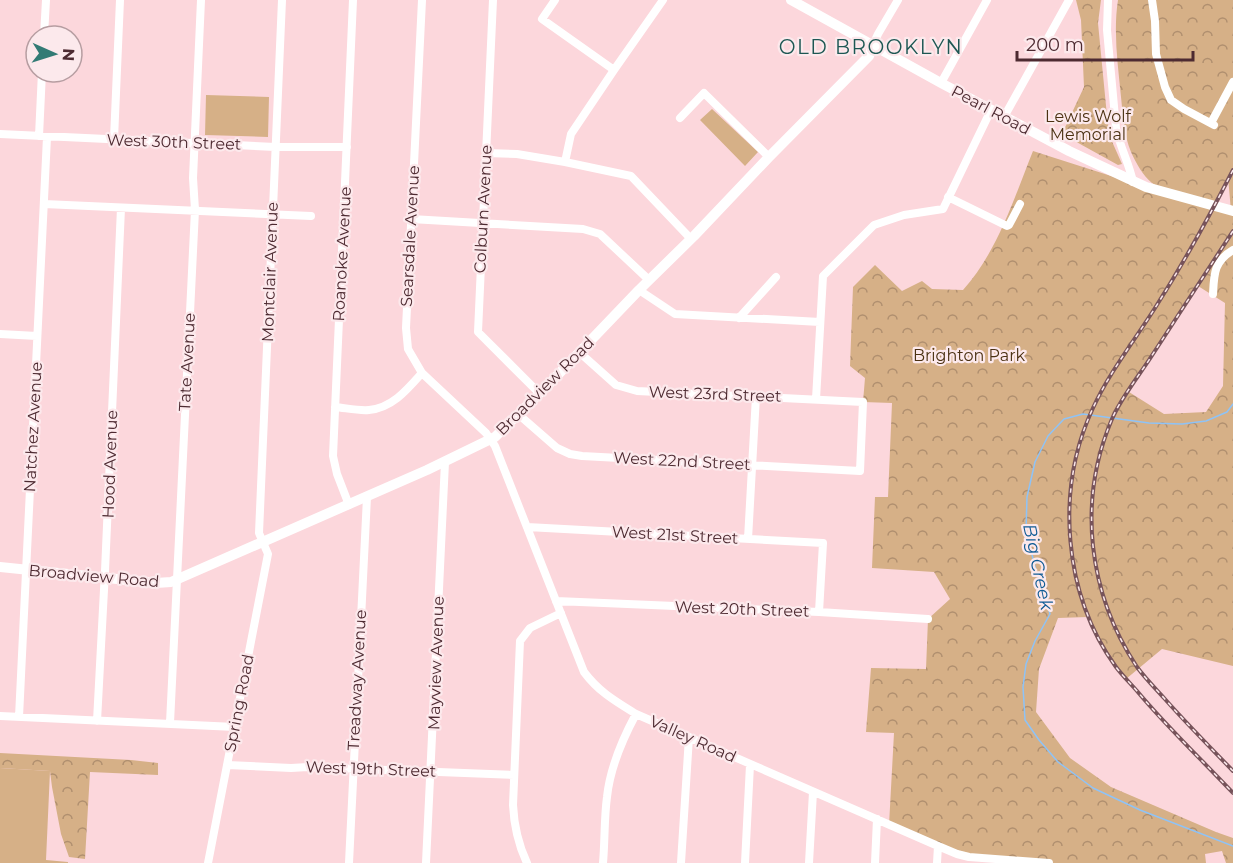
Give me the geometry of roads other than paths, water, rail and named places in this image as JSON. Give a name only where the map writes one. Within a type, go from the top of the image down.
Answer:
[{"type":"main road","name":"Pearl Road","points":[[791,0],[991,110],[1132,182],[1233,212]]},
{"type":"main road","name":"Broadview Road","points":[[0,567],[167,583],[264,543],[491,439],[691,239],[869,56],[873,45]]},
{"type":"street","points":[[45,24],[46,0]]},
{"type":"street","points":[[114,139],[120,0]]},
{"type":"street","name":"Tate Avenue","points":[[170,723],[195,210],[193,178],[201,0]]},
{"type":"street","name":"Montclair Avenue","points":[[264,543],[259,533],[282,0]]},
{"type":"street","name":"Roanoke Avenue","points":[[349,505],[333,456],[353,0]]},
{"type":"street","name":"Searsdale Avenue","points":[[422,0],[406,328],[408,349],[422,374],[491,439]]},
{"type":"street","name":"Colburn Avenue","points":[[493,0],[478,332],[539,393]]},
{"type":"street","points":[[555,0],[542,19],[614,70]]},
{"type":"street","points":[[565,162],[572,134],[663,0]]},
{"type":"street","name":"Broadview Road","points":[[873,45],[898,0]]},
{"type":"street","points":[[941,83],[987,0]]},
{"type":"street","points":[[1005,117],[1069,0]]},
{"type":"street","points":[[1108,0],[1107,30],[1116,128],[1132,182]]},
{"type":"street","points":[[1152,0],[1156,54],[1171,100],[1212,124],[1233,82]]},
{"type":"street","name":"Natchez Avenue","points":[[19,717],[44,204],[42,84]]},
{"type":"street","points":[[680,118],[704,93],[769,157]]},
{"type":"street","points":[[816,399],[823,276],[874,225],[904,215],[943,209],[991,110]]},
{"type":"street","name":"West 30th Street","points":[[0,134],[275,147],[347,147]]},
{"type":"street","points":[[486,153],[517,154],[630,176],[691,239]]},
{"type":"street","points":[[948,197],[1003,226],[1010,225],[1020,204]]},
{"type":"street","points":[[44,204],[311,216]]},
{"type":"street","name":"Hood Avenue","points":[[97,721],[121,208]]},
{"type":"street","points":[[411,219],[583,229],[600,234],[649,280]]},
{"type":"street","points":[[1214,294],[1216,269],[1222,258],[1233,250]]},
{"type":"street","points":[[739,318],[776,277]]},
{"type":"street","points":[[639,290],[675,314],[820,322]]},
{"type":"street","points":[[0,334],[37,336]]},
{"type":"street","name":"West 23rd Street","points":[[579,352],[616,385],[637,391],[863,402],[860,471]]},
{"type":"street","points":[[335,407],[368,410],[384,406],[396,400],[422,374]]},
{"type":"street","points":[[748,539],[756,396]]},
{"type":"street","name":"West 22nd Street","points":[[518,414],[556,448],[570,454],[860,471]]},
{"type":"street","name":"Valley Road","points":[[491,439],[584,672],[604,694],[636,714],[957,854],[994,861],[1049,863]]},
{"type":"street","name":"Mayview Avenue","points":[[426,863],[444,462]]},
{"type":"street","name":"Treadway Avenue","points":[[349,863],[367,497]]},
{"type":"street","name":"West 21st Street","points":[[527,527],[823,543],[819,612]]},
{"type":"street","name":"Spring Road","points":[[208,863],[268,554],[264,543]]},
{"type":"street","name":"West 20th Street","points":[[556,601],[928,619]]},
{"type":"street","points":[[527,863],[519,845],[513,805],[520,640],[530,628],[561,613]]},
{"type":"street","points":[[603,863],[607,797],[611,776],[623,740],[636,714]]},
{"type":"street","points":[[0,716],[235,727]]},
{"type":"street","points":[[681,863],[689,737]]},
{"type":"street","name":"West 19th Street","points":[[227,765],[514,775]]},
{"type":"street","points":[[745,863],[750,765]]},
{"type":"street","points":[[809,863],[813,792]]},
{"type":"street","points":[[874,863],[877,819]]},
{"type":"street","points":[[938,846],[938,863]]},
{"type":"waterway","name":"Big Creek","points":[[1233,404],[1227,412],[1206,421],[1182,424],[1149,423],[1083,414],[1064,419],[1048,436],[1035,462],[1027,497],[1026,530],[1050,614],[1035,641],[1026,664],[1023,687],[1025,720],[1058,762],[1093,788],[1140,810],[1233,846]]},
{"type":"railway","points":[[1233,170],[1176,274],[1099,395],[1081,439],[1073,472],[1070,506],[1070,540],[1075,574],[1098,638],[1123,676],[1233,793]]},
{"type":"railway","points":[[1233,231],[1125,395],[1112,419],[1101,450],[1094,482],[1092,514],[1093,546],[1098,578],[1120,638],[1143,675],[1233,771]]},
{"type":"district","name":"OLD BROOKLYN","points":[[871,47]]},
{"type":"park label","name":"Lewis Wolf Memorial","points":[[1088,125]]},
{"type":"park label","name":"Brighton Park","points":[[969,355]]}]
